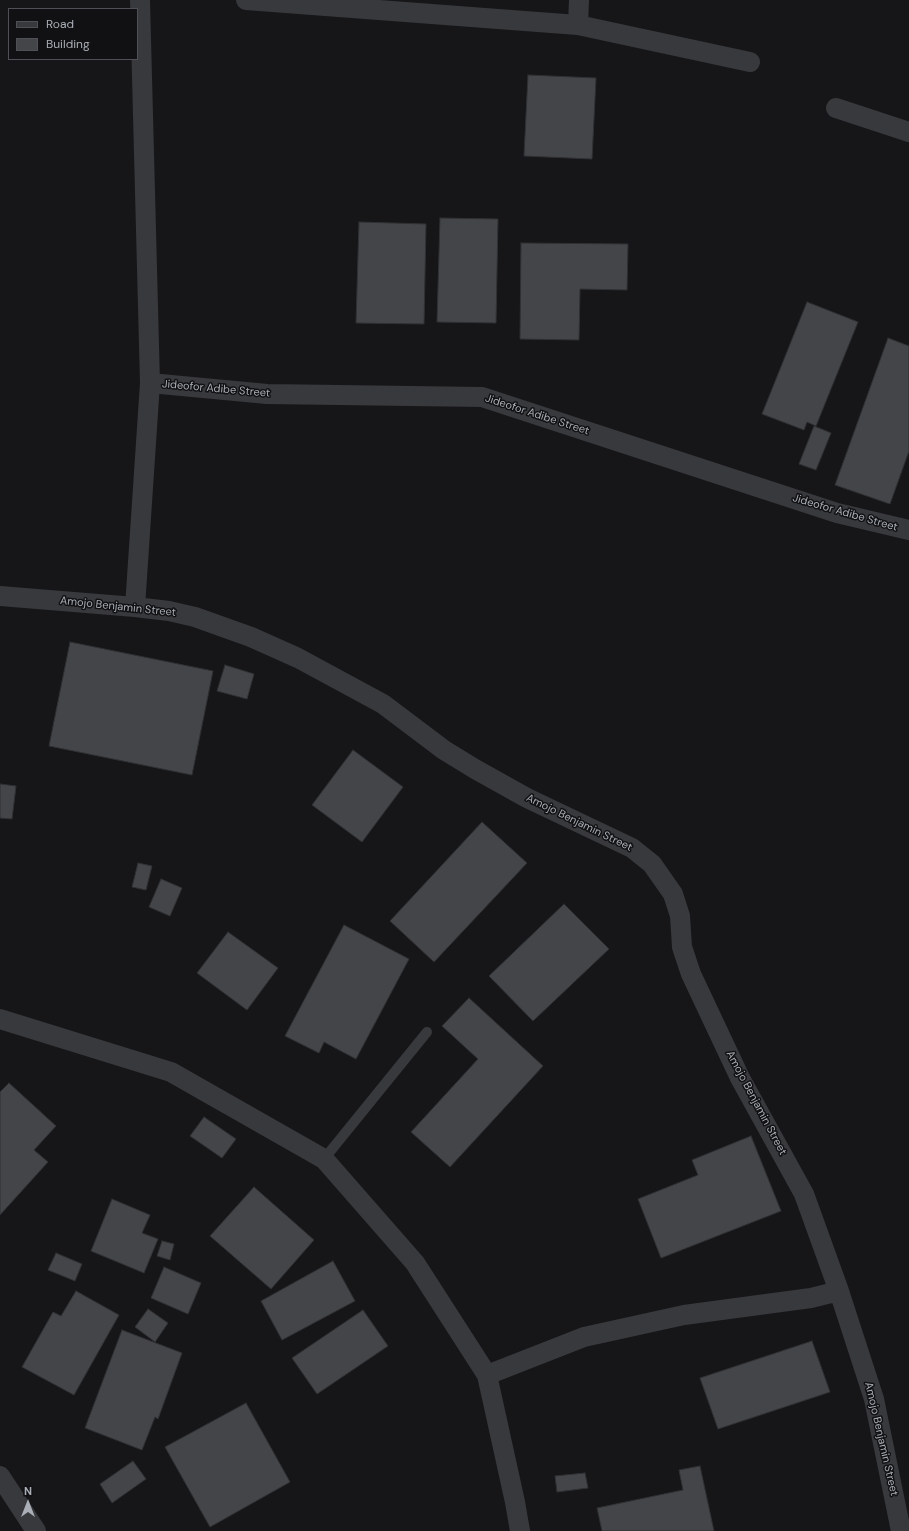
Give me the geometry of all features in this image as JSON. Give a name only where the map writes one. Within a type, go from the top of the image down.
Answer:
[{"type":"street","points":[[135,607],[150,383],[140,0]]},
{"type":"street","points":[[246,0],[578,25],[750,62]]},
{"type":"street","points":[[578,25],[580,0]]},
{"type":"street","points":[[836,108],[909,132]]},
{"type":"street","name":"Jideofor Adibe Street","points":[[150,383],[267,394],[482,397],[837,513],[909,530]]},
{"type":"street","name":"Amojo Benjamin Street","points":[[0,596],[169,611],[195,617],[251,637],[298,658],[383,704],[444,750],[475,769],[526,798],[632,848],[652,864],[673,894],[680,916],[682,947],[691,974],[740,1078],[804,1194],[839,1292],[874,1399],[901,1531]]},
{"type":"street","points":[[0,1019],[171,1072],[324,1159],[415,1262],[487,1375],[520,1531]]},
{"type":"street","points":[[487,1375],[584,1337],[684,1315],[811,1298],[839,1292]]},
{"type":"street","points":[[0,1476],[36,1531]]},
{"type":"lane","points":[[324,1159],[427,1032]]},
{"type":"building","points":[[528,75],[596,78],[592,159],[524,156]]},
{"type":"building","points":[[440,218],[498,219],[496,323],[437,322]]},
{"type":"building","points":[[359,222],[426,224],[424,324],[356,323]]},
{"type":"building","points":[[521,243],[628,244],[627,290],[580,289],[579,340],[520,339]]},
{"type":"building","points":[[807,302],[858,322],[816,426],[807,422],[804,430],[762,414]]},
{"type":"building","points":[[888,338],[909,346],[909,451],[890,504],[835,485]]},
{"type":"building","points":[[814,426],[831,433],[816,470],[799,464]]},
{"type":"building","points":[[70,642],[213,671],[192,775],[49,746]]},
{"type":"building","points":[[225,665],[254,674],[247,699],[217,691]]},
{"type":"building","points":[[353,750],[403,787],[362,842],[312,805]]},
{"type":"building","points":[[0,784],[16,786],[12,819],[0,818]]},
{"type":"building","points":[[482,822],[527,863],[434,962],[390,921]]},
{"type":"building","points":[[138,863],[152,866],[146,890],[132,887]]},
{"type":"building","points":[[161,879],[182,888],[170,916],[149,907]]},
{"type":"building","points":[[564,904],[609,949],[533,1021],[489,976]]},
{"type":"building","points":[[344,925],[409,959],[356,1059],[324,1042],[319,1053],[285,1036]]},
{"type":"building","points":[[228,932],[278,968],[247,1010],[197,973]]},
{"type":"building","points":[[469,998],[543,1066],[450,1167],[411,1132],[478,1059],[442,1026]]},
{"type":"building","points":[[9,1083],[56,1126],[34,1150],[48,1162],[0,1215],[0,1092]]},
{"type":"building","points":[[204,1117],[236,1139],[222,1158],[190,1136]]},
{"type":"building","points":[[751,1136],[781,1211],[661,1258],[638,1199],[698,1175],[692,1160]]},
{"type":"building","points":[[254,1187],[314,1240],[271,1289],[210,1236]]},
{"type":"building","points":[[112,1199],[150,1215],[142,1233],[158,1239],[144,1273],[91,1251]]},
{"type":"building","points":[[162,1241],[174,1244],[170,1260],[157,1256]]},
{"type":"building","points":[[56,1253],[82,1264],[75,1281],[48,1270]]},
{"type":"building","points":[[333,1261],[355,1301],[282,1340],[261,1301]]},
{"type":"building","points":[[164,1267],[201,1283],[188,1314],[151,1298]]},
{"type":"building","points":[[76,1291],[119,1315],[74,1395],[22,1367],[53,1312],[61,1316]]},
{"type":"building","points":[[148,1309],[168,1323],[155,1342],[135,1327]]},
{"type":"building","points":[[363,1310],[388,1346],[317,1394],[292,1358]]},
{"type":"building","points":[[122,1330],[182,1353],[158,1419],[155,1417],[142,1450],[85,1428]]},
{"type":"building","points":[[812,1341],[830,1392],[718,1429],[700,1378]]},
{"type":"building","points":[[246,1403],[290,1482],[210,1527],[165,1447]]},
{"type":"building","points":[[133,1461],[146,1479],[112,1503],[100,1484]]},
{"type":"building","points":[[700,1466],[714,1531],[602,1531],[597,1508],[683,1490],[679,1470]]},
{"type":"building","points":[[585,1473],[588,1488],[557,1492],[555,1476]]}]
